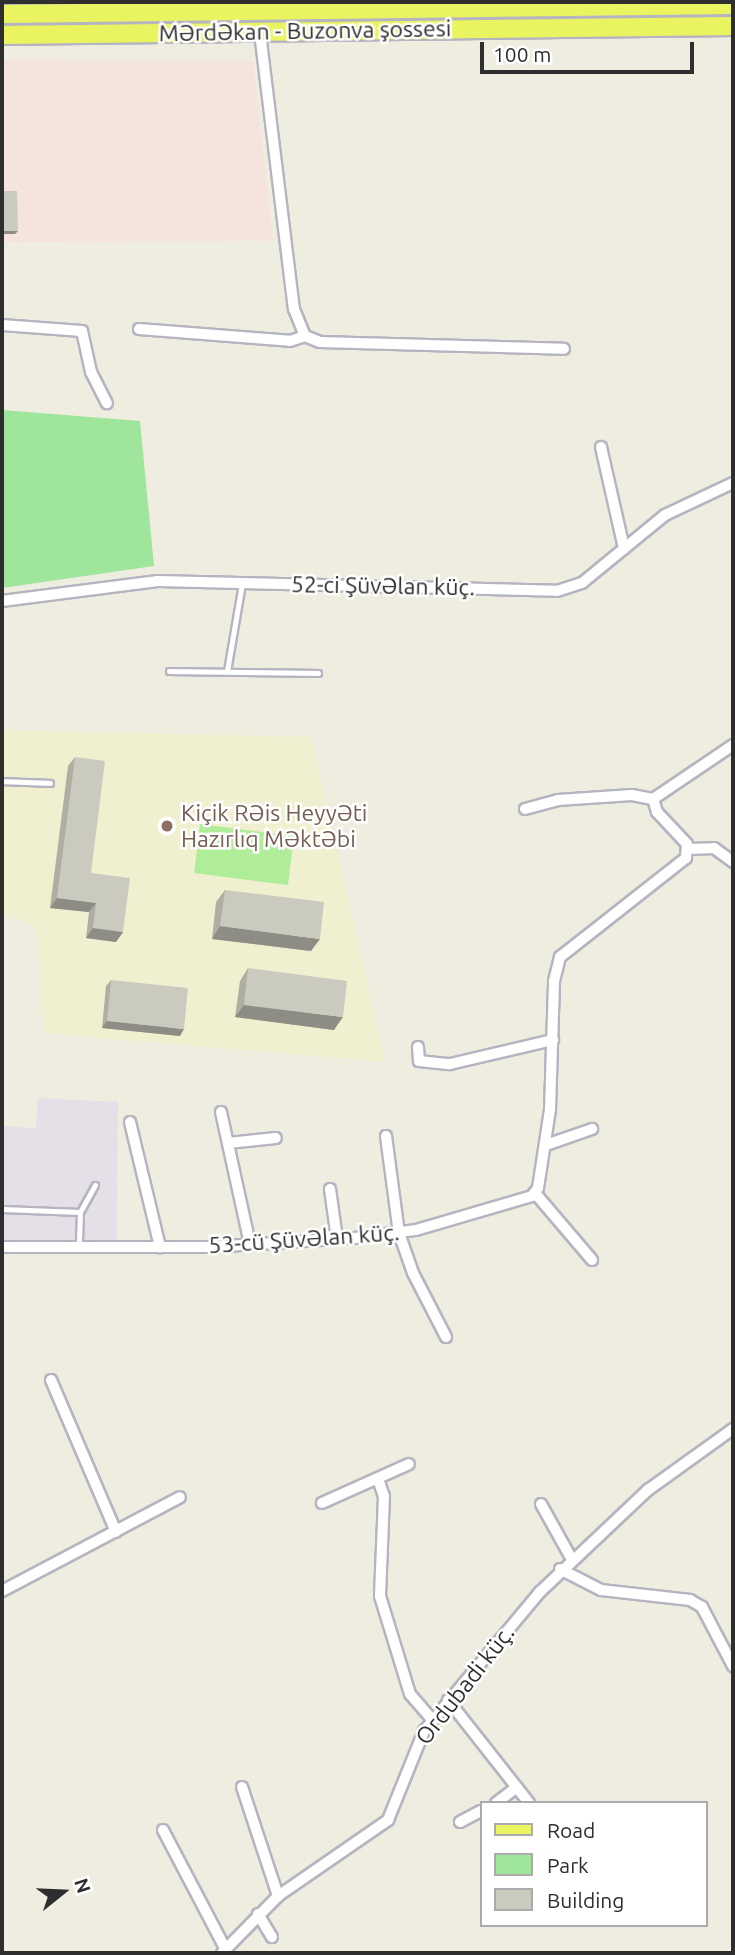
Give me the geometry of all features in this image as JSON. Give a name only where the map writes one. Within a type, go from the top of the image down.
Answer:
[{"type":"main road","points":[[2,14],[57,8],[733,5]]},
{"type":"main road","name":"Mərdəkan - Buzonva şossesi","points":[[2,35],[733,26]]},
{"type":"street","points":[[260,33],[295,309],[305,337]]},
{"type":"street","points":[[2,325],[82,331],[91,372],[107,403]]},
{"type":"street","points":[[139,329],[290,341],[305,337],[320,342],[564,348]]},
{"type":"street","points":[[601,447],[624,548]]},
{"type":"street","name":"52-ci Şüvəlan küç.","points":[[2,601],[158,581],[557,591],[582,583],[665,515],[733,483]]},
{"type":"street","points":[[525,809],[558,800],[632,795],[653,799],[733,745]]},
{"type":"street","points":[[653,799],[657,813],[689,849]]},
{"type":"street","points":[[689,849],[714,848],[733,862]]},
{"type":"street","points":[[592,1260],[535,1193],[546,1145],[554,981],[560,957],[686,858],[689,849]]},
{"type":"street","points":[[418,1047],[419,1061],[450,1064],[553,1040]]},
{"type":"street","points":[[221,1112],[250,1244]]},
{"type":"street","points":[[130,1122],[160,1247]]},
{"type":"street","points":[[546,1145],[592,1129]]},
{"type":"street","points":[[386,1136],[399,1233],[413,1273],[446,1338]]},
{"type":"street","points":[[228,1143],[276,1138]]},
{"type":"street","points":[[330,1189],[337,1239]]},
{"type":"street","name":"53-cü Şüvəlan küç.","points":[[2,1247],[250,1244],[399,1233],[535,1193]]},
{"type":"street","points":[[51,1380],[116,1532]]},
{"type":"street","name":"Ordubadi küç.","points":[[224,1951],[278,1896],[388,1820],[408,1762],[432,1719],[560,1569],[680,1464],[733,1429]]},
{"type":"street","points":[[322,1503],[409,1464]]},
{"type":"street","points":[[378,1479],[384,1496],[380,1596],[410,1694],[432,1719]]},
{"type":"street","points":[[2,1591],[180,1497]]},
{"type":"street","points":[[541,1504],[571,1558]]},
{"type":"street","points":[[560,1569],[601,1590],[690,1600],[702,1607],[733,1666]]},
{"type":"street","points":[[448,1700],[528,1801]]},
{"type":"street","points":[[242,1787],[278,1896]]},
{"type":"street","points":[[499,1801],[517,1787]]},
{"type":"street","points":[[460,1822],[480,1812]]},
{"type":"street","points":[[163,1830],[224,1951]]},
{"type":"street","points":[[258,1914],[272,1937]]},
{"type":"lane","points":[[227,671],[242,583]]},
{"type":"lane","points":[[169,671],[318,673]]},
{"type":"lane","points":[[2,781],[50,783]]},
{"type":"lane","points":[[79,1246],[80,1212],[95,1185]]},
{"type":"lane","points":[[2,1209],[80,1212]]},
{"type":"shaded area","points":[[2,60],[253,61],[273,241],[2,242]]},
{"type":"shaded area","name":"Kiçik Rəis Heyyəti Hazırlıq Məktəbi","points":[[2,730],[311,737],[385,1062],[44,1033],[36,926],[2,914]]},
{"type":"shaded area","points":[[38,1098],[118,1102],[117,1240],[2,1241],[2,1126],[36,1128]]},
{"type":"green space","points":[[2,410],[140,421],[154,566],[2,588]]},
{"type":"green space","points":[[200,824],[294,836],[288,885],[194,873]]},
{"type":"building","points":[[2,191],[17,191],[18,231],[2,231]]},
{"type":"building","points":[[75,757],[105,761],[91,873],[130,878],[123,932],[93,928],[96,903],[57,898]]},
{"type":"building","points":[[225,890],[324,902],[320,939],[220,926]]},
{"type":"building","points":[[248,968],[347,981],[343,1017],[244,1005]]},
{"type":"building","points":[[111,980],[188,988],[184,1029],[107,1021]]},
{"type":"place","name":"Kiçik Rəis Heyyəti Hazırlıq Məktəbi","points":[[167,826]]}]
